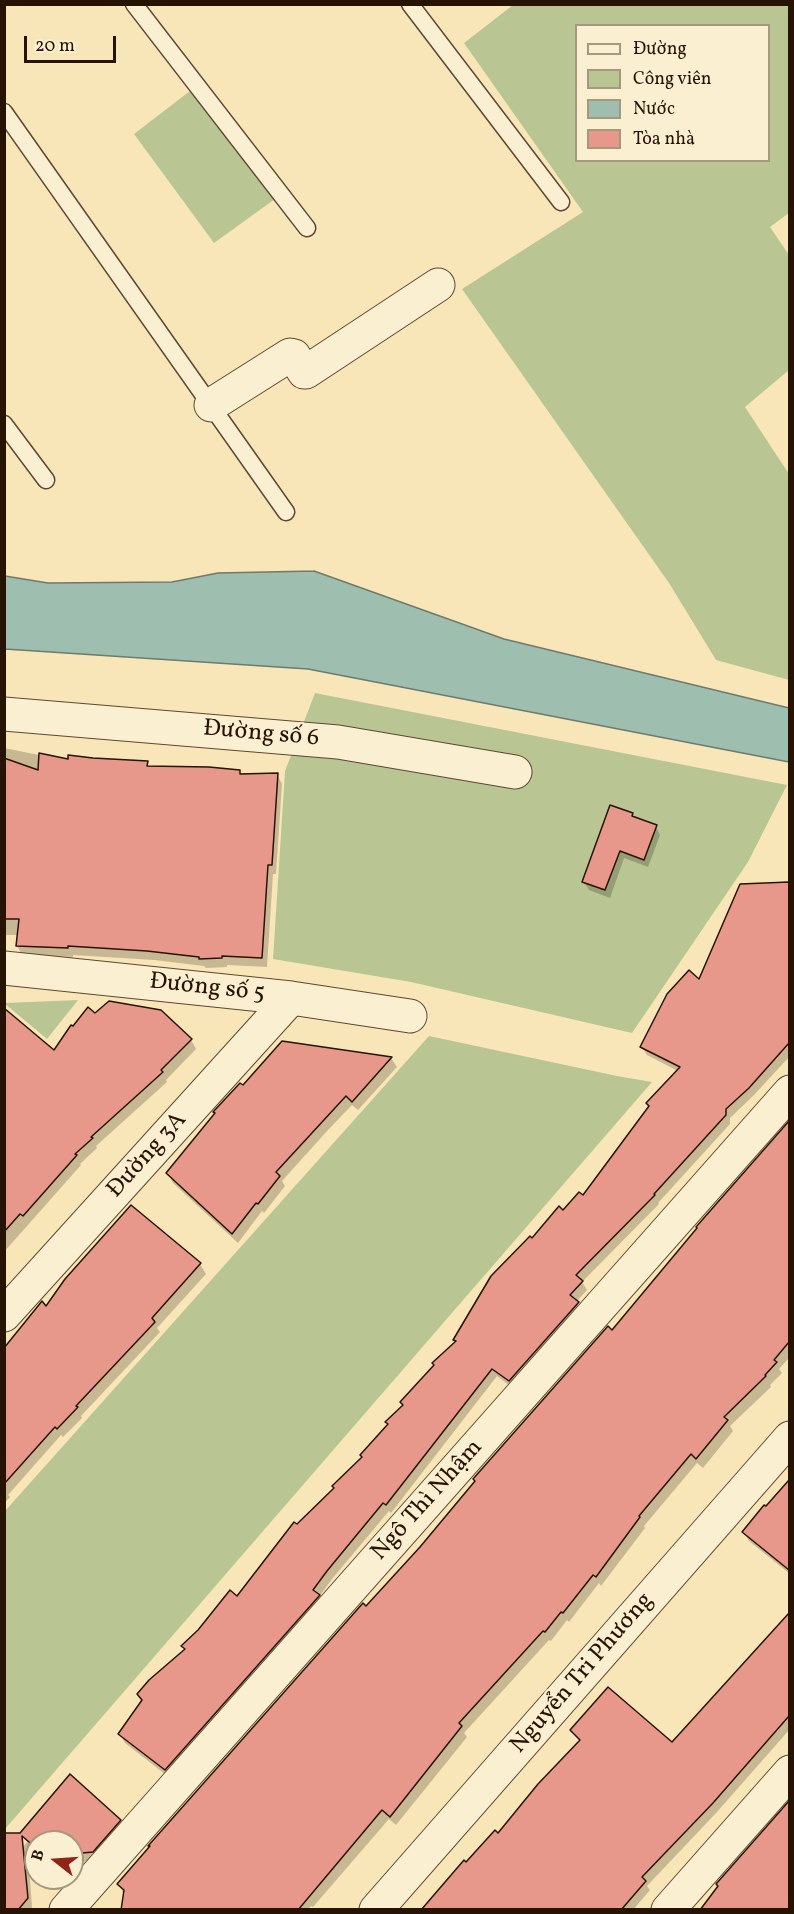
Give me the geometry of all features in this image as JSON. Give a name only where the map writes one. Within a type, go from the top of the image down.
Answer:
[{"type":"street","points":[[211,405],[290,355],[305,373],[438,285]]},
{"type":"street","name":"Đường số 6","points":[[4,714],[338,742],[515,772]]},
{"type":"street","name":"Đường số 5","points":[[4,968],[291,998],[410,1016]]},
{"type":"street","name":"Đường 3A","points":[[4,1315],[291,998]]},
{"type":"street","name":"Ngô Thì Nhậm","points":[[78,1905],[789,1092]]},
{"type":"street","name":"Nguyển Tri Phương","points":[[376,1910],[789,1438]]},
{"type":"street","points":[[668,1910],[789,1772]]},
{"type":"lane","points":[[134,4],[307,228]]},
{"type":"lane","points":[[410,4],[561,202]]},
{"type":"lane","points":[[4,112],[286,512]]},
{"type":"lane","points":[[4,424],[46,480]]},
{"type":"green space","points":[[513,5],[789,5],[789,213],[770,227],[789,255],[789,370],[745,407],[789,474],[789,680],[716,660],[669,583],[462,289],[583,212],[464,43]]},
{"type":"green space","points":[[190,91],[275,199],[214,243],[134,134]]},
{"type":"green space","points":[[315,693],[787,785],[748,862],[632,1033],[411,982],[273,959],[285,771]]},
{"type":"green space","points":[[78,1000],[47,1039],[4,1003],[5,1003]]},
{"type":"green space","points":[[429,1036],[652,1082],[5,1829],[5,1511]]},
{"type":"water","points":[[314,571],[504,639],[789,708],[789,762],[308,669],[5,649],[5,576],[48,583],[172,582],[218,573]]},
{"type":"building","points":[[39,753],[68,759],[68,755],[148,761],[147,766],[240,770],[240,774],[278,773],[272,865],[268,865],[262,958],[222,956],[222,958],[199,959],[199,957],[147,951],[68,946],[68,948],[16,946],[19,919],[4,919],[4,758],[38,770]]},
{"type":"building","points":[[610,805],[657,825],[644,860],[620,851],[605,890],[582,882]]},
{"type":"building","points":[[789,882],[789,1043],[749,1088],[726,1109],[726,1115],[655,1195],[576,1275],[583,1281],[570,1295],[579,1302],[509,1381],[492,1369],[386,1505],[383,1503],[327,1571],[313,1590],[320,1595],[165,1770],[118,1734],[142,1700],[137,1694],[149,1680],[185,1649],[181,1646],[198,1630],[230,1590],[237,1596],[294,1522],[297,1524],[362,1457],[360,1455],[388,1424],[385,1422],[403,1405],[400,1402],[434,1365],[432,1363],[456,1341],[453,1340],[491,1276],[530,1236],[532,1238],[559,1206],[563,1210],[579,1192],[583,1195],[649,1106],[646,1103],[680,1067],[640,1047],[667,994],[689,970],[699,979],[740,884]]},
{"type":"building","points":[[109,1001],[161,1010],[192,1039],[161,1070],[163,1072],[91,1137],[93,1138],[75,1154],[77,1155],[23,1216],[20,1214],[4,1232],[4,1008],[54,1050],[71,1025],[73,1026],[88,1007],[95,1013]]},
{"type":"building","points":[[282,1041],[392,1057],[352,1102],[346,1096],[276,1172],[280,1176],[232,1234],[166,1173],[215,1113],[213,1112],[240,1083],[243,1085]]},
{"type":"building","points":[[789,1121],[789,1342],[774,1360],[777,1362],[766,1376],[724,1417],[728,1420],[696,1459],[691,1454],[639,1516],[596,1577],[593,1575],[563,1613],[561,1612],[545,1632],[543,1631],[459,1723],[462,1726],[390,1817],[382,1810],[298,1910],[121,1910],[124,1890],[117,1884],[150,1846],[148,1846],[363,1603],[366,1606],[420,1547],[475,1481],[473,1479],[608,1326],[612,1330],[696,1227]]},
{"type":"building","points":[[131,1205],[201,1263],[152,1318],[155,1322],[4,1484],[4,1348],[42,1301],[46,1306],[65,1279]]},
{"type":"building","points":[[789,1480],[789,1570],[742,1532]]},
{"type":"building","points":[[789,1613],[789,1716],[713,1803],[642,1877],[646,1881],[621,1910],[421,1910],[464,1860],[466,1862],[495,1830],[498,1833],[538,1784],[580,1740],[570,1730],[608,1687],[672,1742]]},
{"type":"building","points":[[70,1774],[121,1820],[93,1852],[84,1853],[84,1830],[24,1830],[24,1838],[22,1836],[24,1890],[27,1890],[28,1898],[18,1910],[4,1910],[4,1833],[20,1833]]},
{"type":"building","points":[[789,1801],[789,1910],[700,1910],[718,1886],[716,1884]]}]
